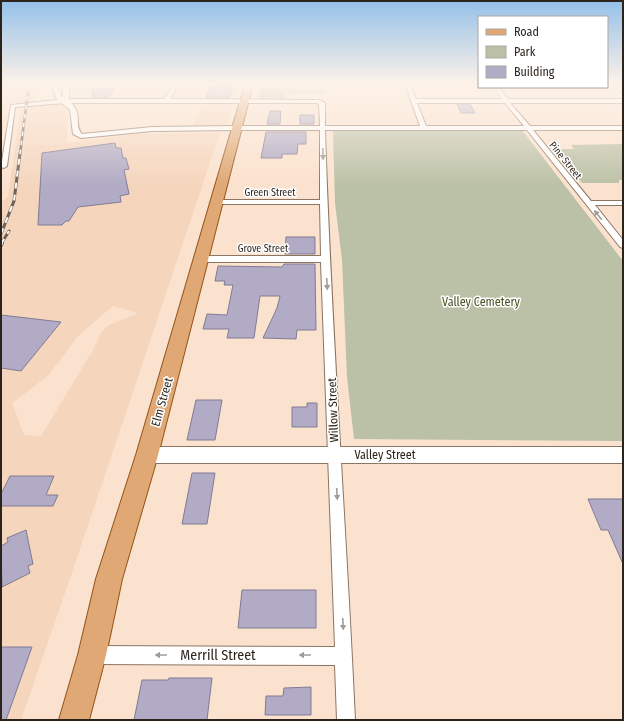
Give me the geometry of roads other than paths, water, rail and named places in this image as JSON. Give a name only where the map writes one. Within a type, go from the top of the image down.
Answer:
[{"type":"main road","name":"Elm Street","points":[[74,720],[92,655],[111,572],[147,455],[239,118]]},
{"type":"main road","name":"Valley Street","points":[[147,455],[623,456]]},
{"type":"street","points":[[4,166],[11,118]]},
{"type":"street","points":[[75,118],[77,134],[81,136],[152,129],[623,128]]},
{"type":"street","name":"Willow Street","points":[[322,118],[326,259],[346,720]]},
{"type":"street","points":[[420,118],[424,128]]},
{"type":"street","name":"Pine Street","points":[[520,118],[623,246]]},
{"type":"street","name":"Green Street","points":[[216,202],[324,202]]},
{"type":"street","points":[[588,203],[623,204]]},
{"type":"street","name":"Grove Street","points":[[201,259],[326,259]]},
{"type":"street","name":"Merrill Street","points":[[92,655],[344,656]]},
{"type":"railway","points":[[20,154],[25,118]]},
{"type":"railway","points":[[1,234],[14,201],[20,153]]},
{"type":"railway","points":[[1,244],[9,231]]},
{"type":"park label","name":"Valley Cemetery","points":[[481,302]]}]
